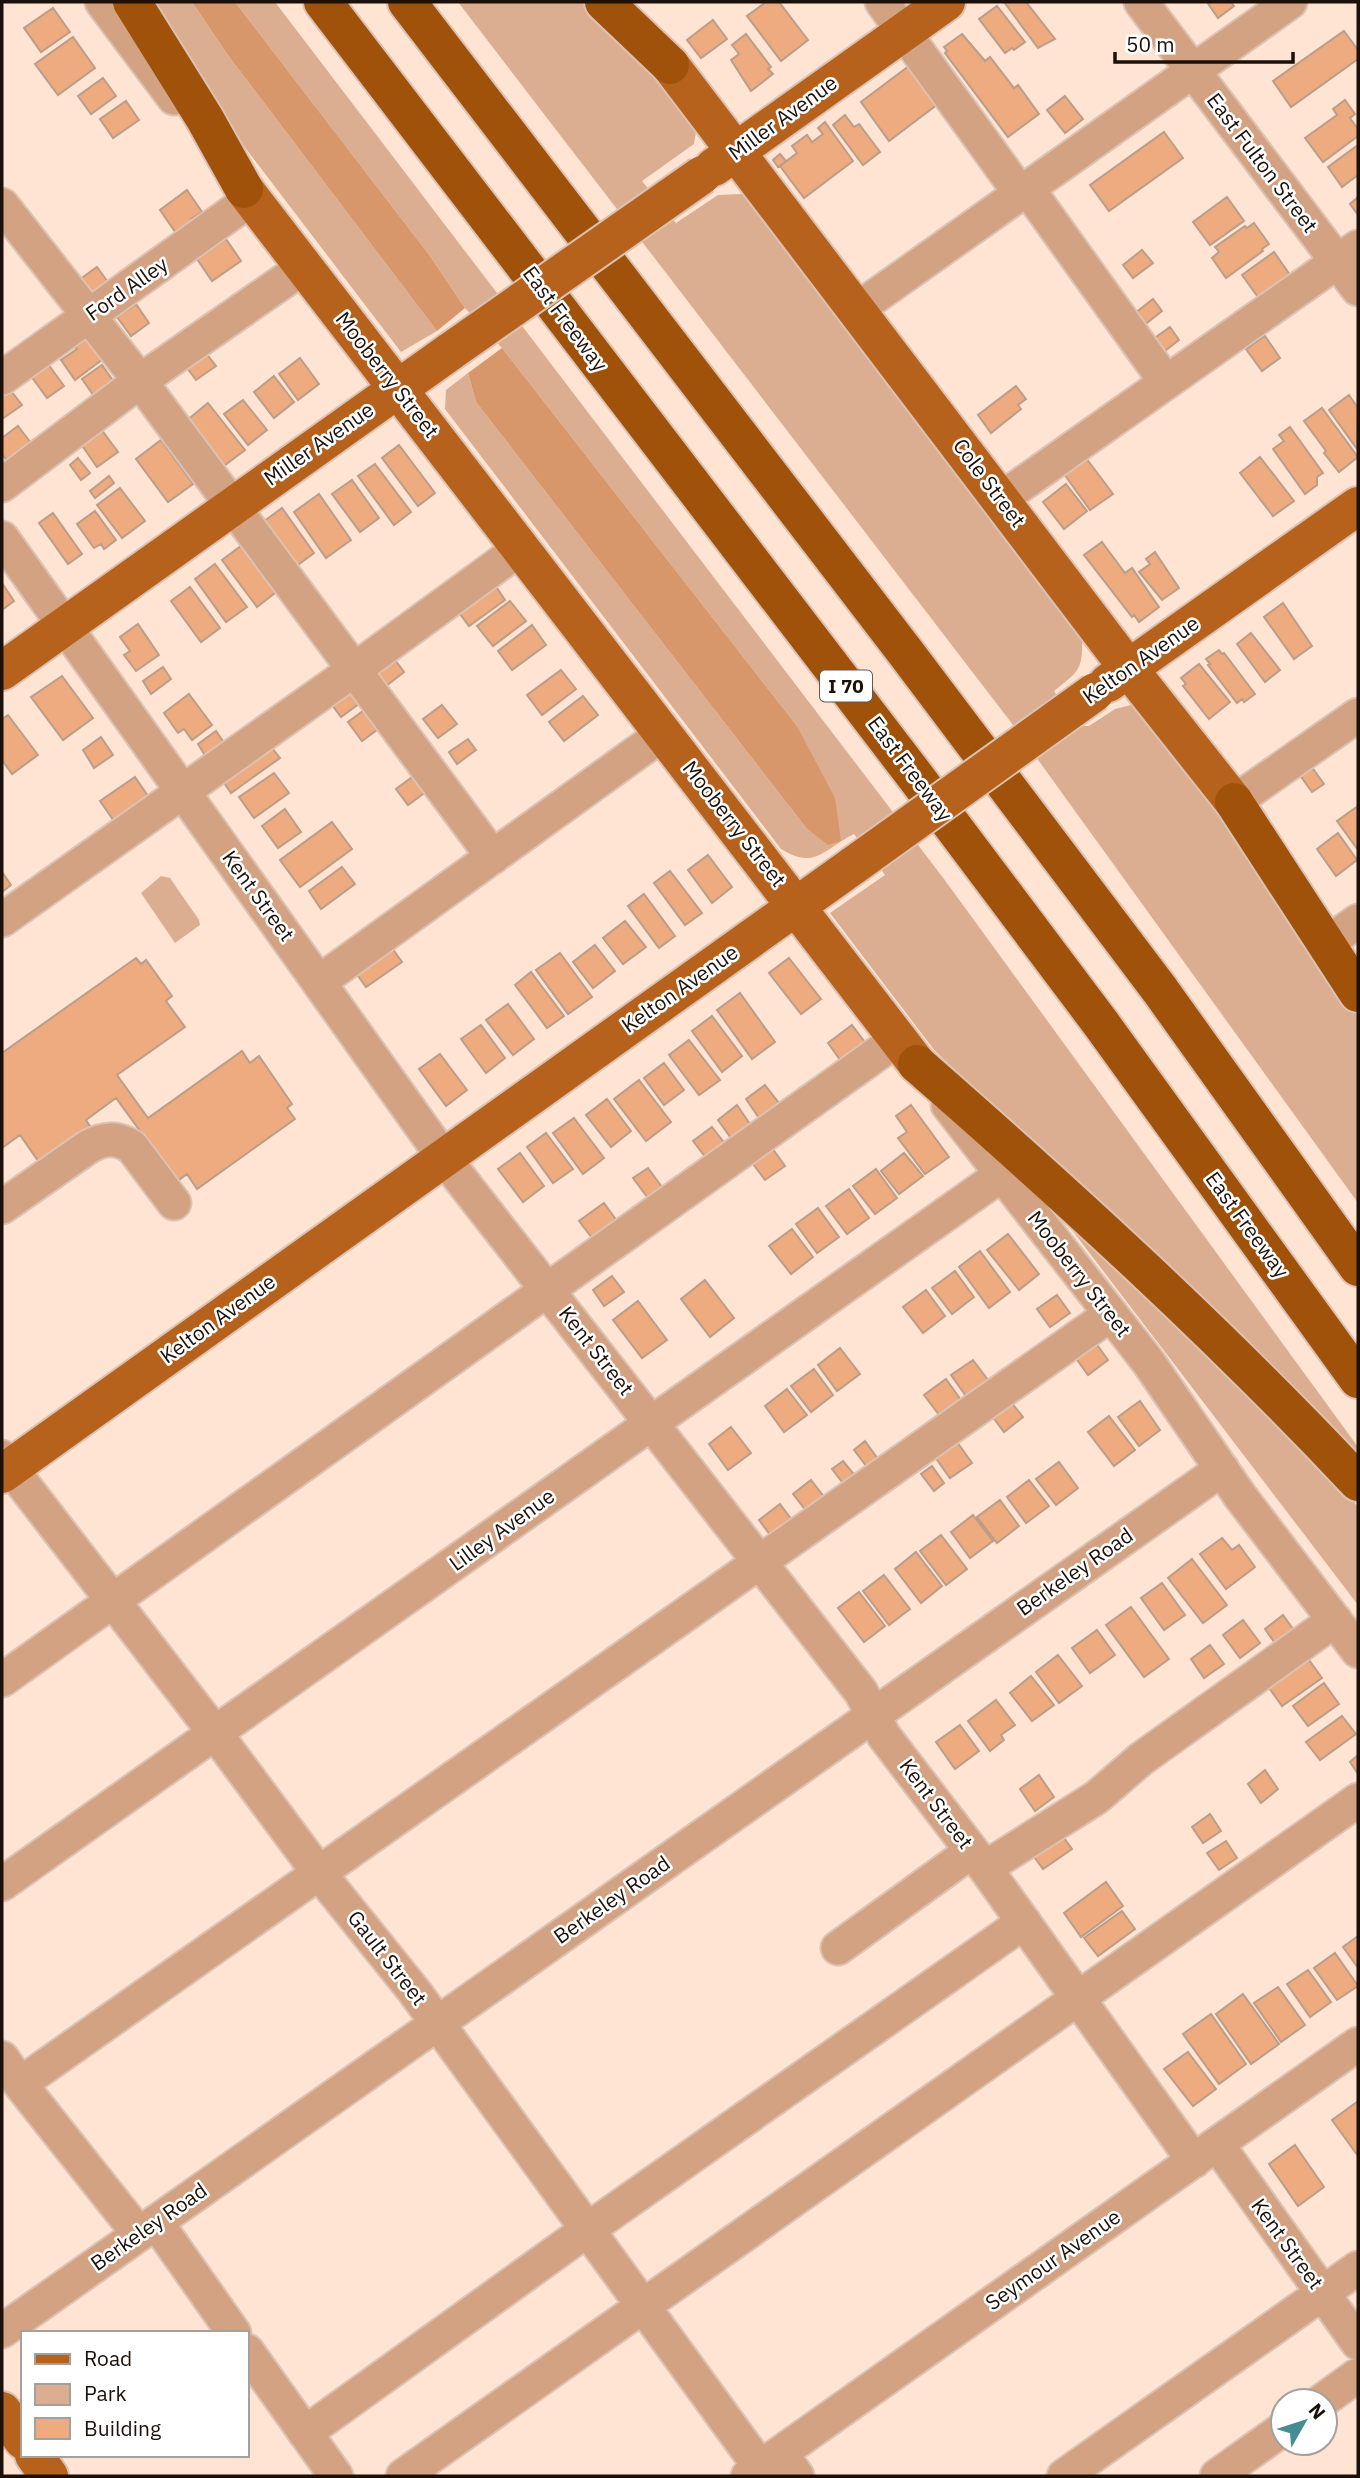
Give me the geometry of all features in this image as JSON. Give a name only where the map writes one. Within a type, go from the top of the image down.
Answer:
[{"type":"highway","points":[[132,2],[248,194]]},
{"type":"highway","name":"East Freeway","points":[[323,2],[935,802],[1102,1025],[1358,1379]]},
{"type":"highway","points":[[407,2],[906,653],[1126,946],[1358,1267]]},
{"type":"highway","points":[[604,2],[670,65]]},
{"type":"highway","points":[[1234,802],[1358,993]]},
{"type":"highway","points":[[907,1051],[1062,1193],[1306,1427],[1358,1482]]},
{"type":"main road","name":"Miller Avenue","points":[[2,671],[397,388],[735,152],[893,17],[946,2]]},
{"type":"main road","name":"Cole Street","points":[[670,65],[1128,668],[1234,802]]},
{"type":"main road","name":"Mooberry Street","points":[[248,194],[907,1051]]},
{"type":"main road","name":"Kelton Avenue","points":[[4,1466],[444,1158],[1358,506]]},
{"type":"main road","points":[[2,2411],[21,2440]]},
{"type":"street","name":"Mooberry Street","points":[[102,2],[248,194]]},
{"type":"street","name":"Cole Street","points":[[627,2],[670,65]]},
{"type":"street","name":"East Fulton Street","points":[[1141,2],[1192,71],[1348,255],[1358,289]]},
{"type":"street","points":[[856,310],[1290,2]]},
{"type":"street","points":[[893,17],[1167,382]]},
{"type":"street","name":"Ford Alley","points":[[2,378],[89,316],[248,194]]},
{"type":"street","points":[[2,205],[140,381],[493,857]]},
{"type":"street","points":[[1001,499],[1348,255]]},
{"type":"street","points":[[2,485],[140,381],[303,267]]},
{"type":"street","name":"Kent Street","points":[[2,538],[444,1158],[861,1692],[884,1736],[979,1859],[1078,1998],[1323,2293],[1358,2343]]},
{"type":"street","points":[[2,920],[521,548]]},
{"type":"street","points":[[1234,802],[1358,715]]},
{"type":"street","points":[[319,982],[664,733]]},
{"type":"street","name":"Cole Street","points":[[1234,802],[1352,938]]},
{"type":"street","name":"Mooberry Street","points":[[907,1051],[1149,1363],[1241,1496],[1358,1651]]},
{"type":"street","points":[[2,1680],[547,1290],[907,1051]]},
{"type":"street","points":[[2,1207],[88,1147],[112,1139],[123,1141],[132,1147],[174,1203]]},
{"type":"street","name":"Lilley Avenue","points":[[2,1884],[1001,1175]]},
{"type":"street","points":[[232,2331],[147,2228],[7,2068],[319,1873],[1111,1314]]},
{"type":"street","name":"Gault Street","points":[[4,1466],[215,1733],[319,1873],[438,2023],[587,2230],[771,2468]]},
{"type":"street","name":"Berkeley Road","points":[[2,2331],[1222,1469]]},
{"type":"street","points":[[838,1948],[979,1859],[1097,1797],[1141,1759],[1335,1620]]},
{"type":"street","points":[[403,2476],[1358,1800]]},
{"type":"street","points":[[305,2433],[587,2230],[1024,1922]]},
{"type":"street","name":"Seymour Avenue","points":[[771,2468],[1358,2044]]},
{"type":"street","points":[[1064,2476],[1358,2268]]},
{"type":"street","points":[[248,2352],[336,2476]]},
{"type":"street","points":[[1339,2389],[1358,2375]]},
{"type":"street","points":[[1217,2476],[1269,2439]]},
{"type":"green space","points":[[151,2],[192,2],[227,54],[437,331],[401,352],[211,103]]},
{"type":"green space","points":[[235,2],[275,2],[944,879],[1358,1447],[1358,1458],[1189,1289],[935,1051],[830,913],[885,875],[854,834],[811,858],[793,855],[781,849],[445,409],[446,390],[468,373],[476,402],[807,829],[829,845],[797,726],[502,348],[465,308],[430,256]]},
{"type":"green space","points":[[458,2],[593,2],[638,53],[696,132],[694,144],[642,181],[676,223],[718,195],[742,194],[1082,636],[1082,656],[1075,674],[1054,691],[1075,726],[1089,726],[1115,709],[1135,704],[1298,914],[1358,1015],[1358,1203],[1010,721]]},
{"type":"green space","points":[[161,876],[170,878],[199,920],[200,925],[175,943],[141,893]]},
{"type":"green space","points":[[1059,1213],[1320,1463],[1358,1507],[1358,1605]]},
{"type":"shaded area","points":[[192,2],[235,2],[430,256],[465,308],[437,331],[227,54]]},
{"type":"shaded area","points":[[502,348],[797,726],[835,798],[841,841],[828,845],[807,829],[476,402],[468,373]]},
{"type":"building","points":[[766,2],[779,2],[808,40],[781,61],[747,16]]},
{"type":"building","points":[[1004,2],[1026,2],[1055,39],[1038,48]]},
{"type":"building","points":[[1207,2],[1231,2],[1234,6],[1218,18]]},
{"type":"building","points":[[997,6],[1025,42],[1005,53],[979,19]]},
{"type":"building","points":[[53,8],[70,32],[41,52],[24,28]]},
{"type":"building","points":[[713,20],[727,39],[701,58],[687,40]]},
{"type":"building","points":[[1344,31],[1358,50],[1358,59],[1291,107],[1273,81]]},
{"type":"building","points":[[746,34],[771,67],[768,69],[773,74],[751,91],[731,60],[739,54],[732,45]]},
{"type":"building","points":[[962,34],[985,61],[990,57],[1014,88],[1018,85],[1039,114],[1008,137],[945,53],[947,51],[944,47]]},
{"type":"building","points":[[73,37],[95,68],[58,95],[35,64]]},
{"type":"building","points":[[909,66],[938,104],[889,141],[861,102]]},
{"type":"building","points":[[103,78],[116,96],[91,114],[78,96]]},
{"type":"building","points":[[1065,96],[1083,119],[1065,133],[1047,110]]},
{"type":"building","points":[[1345,100],[1355,114],[1350,118],[1358,129],[1358,136],[1323,162],[1305,138],[1337,115],[1333,109]]},
{"type":"building","points":[[126,101],[139,120],[113,138],[100,119]]},
{"type":"building","points":[[845,115],[854,127],[859,124],[880,152],[863,165],[833,125]]},
{"type":"building","points":[[825,122],[853,161],[804,198],[780,166],[797,153],[792,146],[807,135],[812,142],[823,134],[818,128]]},
{"type":"building","points":[[1164,132],[1183,158],[1109,211],[1090,185]]},
{"type":"building","points":[[1358,145],[1358,175],[1342,187],[1328,167]]},
{"type":"building","points":[[780,154],[786,161],[778,167],[773,160]]},
{"type":"building","points":[[187,190],[202,212],[191,219],[195,224],[178,236],[160,210]]},
{"type":"building","points":[[1227,197],[1244,221],[1210,245],[1193,222]]},
{"type":"building","points":[[1358,197],[1358,215],[1350,204]]},
{"type":"building","points":[[1254,223],[1269,244],[1226,278],[1212,258],[1219,252],[1215,247],[1245,226],[1247,228]]},
{"type":"building","points":[[226,239],[241,261],[212,281],[197,259]]},
{"type":"building","points":[[1142,250],[1153,263],[1133,278],[1123,265]]},
{"type":"building","points":[[1274,252],[1290,275],[1258,297],[1242,275]]},
{"type":"building","points":[[97,267],[110,285],[92,298],[79,280]]},
{"type":"building","points":[[1153,299],[1162,311],[1143,326],[1134,314]]},
{"type":"building","points":[[136,304],[149,323],[131,336],[117,317]]},
{"type":"building","points":[[1170,327],[1179,340],[1162,353],[1152,340]]},
{"type":"building","points":[[85,334],[103,359],[75,380],[61,360],[77,349],[72,343]]},
{"type":"building","points":[[1265,336],[1280,358],[1262,371],[1246,349]]},
{"type":"building","points":[[206,353],[216,366],[196,380],[187,368]]},
{"type":"building","points":[[300,358],[319,384],[298,400],[279,374]]},
{"type":"building","points":[[48,364],[64,386],[47,398],[31,376]]},
{"type":"building","points":[[102,365],[114,382],[94,396],[82,379]]},
{"type":"building","points":[[274,376],[294,402],[274,418],[254,392]]},
{"type":"building","points":[[1016,386],[1026,399],[1018,405],[1021,409],[991,433],[978,415]]},
{"type":"building","points":[[8,387],[22,405],[2,419],[2,391]]},
{"type":"building","points":[[1349,395],[1358,408],[1357,449],[1329,410]]},
{"type":"building","points":[[243,400],[267,430],[248,445],[224,414]]},
{"type":"building","points":[[208,403],[245,450],[221,468],[185,422]]},
{"type":"building","points":[[1322,408],[1358,457],[1339,472],[1304,421]]},
{"type":"building","points":[[18,426],[34,447],[10,465],[2,454],[2,438]]},
{"type":"building","points":[[1290,427],[1323,473],[1317,477],[1317,485],[1305,494],[1273,449],[1284,441],[1279,435]]},
{"type":"building","points":[[101,429],[118,452],[97,467],[81,444]]},
{"type":"building","points":[[161,440],[193,484],[168,502],[136,459]]},
{"type":"building","points":[[399,445],[435,493],[418,506],[382,458]]},
{"type":"building","points":[[1260,457],[1294,501],[1273,516],[1240,473]]},
{"type":"building","points":[[78,458],[90,473],[81,480],[70,465]]},
{"type":"building","points":[[1086,458],[1113,494],[1090,510],[1064,474]]},
{"type":"building","points":[[375,464],[411,512],[394,525],[358,476]]},
{"type":"building","points":[[109,476],[114,483],[95,498],[90,491]]},
{"type":"building","points":[[352,480],[379,518],[360,532],[332,494]]},
{"type":"building","points":[[1066,484],[1087,511],[1064,529],[1043,502]]},
{"type":"building","points":[[120,488],[145,521],[122,538],[97,505]]},
{"type":"building","points":[[319,494],[351,540],[326,558],[294,512]]},
{"type":"building","points":[[282,508],[314,553],[295,567],[263,522]]},
{"type":"building","points":[[95,511],[116,540],[104,549],[101,544],[94,548],[77,524]]},
{"type":"building","points":[[53,513],[82,554],[68,564],[39,523]]},
{"type":"building","points":[[1102,542],[1125,573],[1132,568],[1159,607],[1139,622],[1134,615],[1132,617],[1084,555]]},
{"type":"building","points":[[245,543],[280,589],[257,607],[222,560]]},
{"type":"building","points":[[1155,552],[1179,588],[1162,600],[1139,572],[1150,564],[1146,559]]},
{"type":"building","points":[[215,564],[247,607],[226,622],[195,579]]},
{"type":"building","points":[[491,579],[505,600],[469,626],[454,606]]},
{"type":"building","points":[[2,583],[14,601],[2,610]]},
{"type":"building","points":[[190,587],[220,628],[201,642],[171,601]]},
{"type":"building","points":[[510,601],[526,621],[493,646],[477,626]]},
{"type":"building","points":[[1283,603],[1312,646],[1294,659],[1264,617]]},
{"type":"building","points":[[138,624],[159,655],[136,671],[124,655],[130,651],[120,637]]},
{"type":"building","points":[[532,625],[546,645],[512,670],[498,651]]},
{"type":"building","points":[[1251,633],[1280,670],[1265,682],[1237,644]]},
{"type":"building","points":[[1219,650],[1255,694],[1244,702],[1242,699],[1237,703],[1208,665],[1210,664],[1206,659]]},
{"type":"building","points":[[390,653],[404,672],[386,686],[372,666]]},
{"type":"building","points":[[1199,664],[1230,702],[1209,719],[1183,686],[1186,684],[1181,678]]},
{"type":"building","points":[[163,667],[171,679],[151,694],[143,681]]},
{"type":"building","points":[[561,670],[576,689],[542,715],[527,695]]},
{"type":"building","points":[[62,676],[93,718],[63,740],[31,697]]},
{"type":"building","points":[[345,684],[360,703],[341,717],[327,698]]},
{"type":"building","points":[[189,694],[212,725],[192,740],[184,729],[178,733],[164,713]]},
{"type":"building","points":[[583,696],[598,715],[564,741],[549,722]]},
{"type":"building","points":[[442,705],[457,724],[438,738],[423,719]]},
{"type":"building","points":[[367,708],[381,727],[362,741],[348,722]]},
{"type":"building","points":[[8,715],[38,755],[12,774],[2,760],[2,719]]},
{"type":"building","points":[[216,731],[225,744],[206,757],[198,744]]},
{"type":"building","points":[[101,737],[113,755],[94,768],[83,750]]},
{"type":"building","points":[[468,739],[476,750],[457,764],[449,752]]},
{"type":"building","points":[[272,748],[280,758],[231,793],[218,774]]},
{"type":"building","points":[[1311,766],[1324,784],[1312,792],[1299,774]]},
{"type":"building","points":[[274,773],[289,793],[254,818],[239,797]]},
{"type":"building","points":[[415,775],[427,791],[408,805],[396,789]]},
{"type":"building","points":[[135,777],[148,796],[114,821],[100,801]]},
{"type":"building","points":[[1358,806],[1358,850],[1337,821]]},
{"type":"building","points":[[285,809],[301,832],[278,848],[262,826]]},
{"type":"building","points":[[332,822],[352,849],[300,887],[280,860]]},
{"type":"building","points":[[1338,833],[1357,860],[1336,876],[1317,849]]},
{"type":"building","points":[[708,855],[732,887],[712,903],[688,870]]},
{"type":"building","points":[[342,867],[355,884],[321,909],[309,891]]},
{"type":"building","points":[[670,871],[702,913],[685,925],[654,883]]},
{"type":"building","points":[[2,872],[11,885],[2,892]]},
{"type":"building","points":[[644,894],[675,936],[659,948],[628,906]]},
{"type":"building","points":[[625,921],[646,947],[623,964],[603,938]]},
{"type":"building","points":[[595,945],[615,971],[593,988],[573,962]]},
{"type":"building","points":[[392,948],[402,962],[366,987],[356,973]]},
{"type":"building","points":[[560,953],[592,997],[568,1014],[536,970]]},
{"type":"building","points":[[136,958],[141,964],[146,960],[172,996],[166,1001],[185,1027],[117,1075],[148,1118],[242,1051],[250,1063],[259,1056],[292,1104],[287,1108],[295,1119],[197,1189],[187,1174],[171,1186],[153,1149],[116,1098],[86,1120],[92,1129],[41,1165],[20,1135],[2,1148],[2,1053]]},
{"type":"building","points":[[789,958],[821,999],[801,1014],[769,973]]},
{"type":"building","points":[[531,972],[564,1016],[547,1028],[515,985]]},
{"type":"building","points":[[740,993],[775,1042],[752,1059],[717,1010]]},
{"type":"building","points":[[508,1004],[534,1039],[513,1055],[486,1020]]},
{"type":"building","points":[[712,1016],[742,1056],[722,1072],[692,1031]]},
{"type":"building","points":[[481,1025],[505,1058],[486,1073],[461,1039]]},
{"type":"building","points":[[852,1025],[870,1049],[846,1068],[828,1043]]},
{"type":"building","points":[[689,1040],[720,1080],[699,1095],[669,1055]]},
{"type":"building","points":[[440,1054],[467,1090],[446,1106],[419,1069]]},
{"type":"building","points":[[664,1063],[684,1090],[664,1105],[644,1078]]},
{"type":"building","points":[[639,1080],[671,1122],[646,1141],[614,1099]]},
{"type":"building","points":[[765,1085],[779,1103],[759,1118],[746,1099]]},
{"type":"building","points":[[607,1099],[631,1131],[611,1147],[586,1115]]},
{"type":"building","points":[[737,1105],[750,1124],[731,1138],[718,1120]]},
{"type":"building","points":[[911,1105],[949,1157],[925,1174],[898,1138],[907,1132],[896,1116]]},
{"type":"building","points":[[574,1118],[604,1158],[583,1174],[553,1133]]},
{"type":"building","points":[[712,1127],[726,1145],[707,1159],[693,1141]]},
{"type":"building","points":[[546,1133],[573,1169],[553,1183],[527,1147]]},
{"type":"building","points":[[770,1145],[785,1166],[765,1180],[750,1160]]},
{"type":"building","points":[[520,1153],[544,1186],[523,1202],[498,1169]]},
{"type":"building","points":[[904,1153],[923,1176],[899,1194],[881,1171]]},
{"type":"building","points":[[648,1168],[662,1187],[648,1198],[633,1178]]},
{"type":"building","points":[[876,1169],[897,1198],[875,1214],[853,1186]]},
{"type":"building","points":[[849,1189],[869,1218],[847,1234],[826,1206]]},
{"type":"building","points":[[604,1203],[617,1221],[592,1238],[579,1221]]},
{"type":"building","points":[[818,1208],[839,1237],[817,1253],[796,1224]]},
{"type":"building","points":[[792,1229],[813,1257],[791,1274],[769,1246]]},
{"type":"building","points":[[1008,1234],[1039,1274],[1019,1290],[987,1250]]},
{"type":"building","points":[[980,1251],[1010,1292],[989,1308],[959,1267]]},
{"type":"building","points":[[955,1271],[974,1297],[952,1314],[932,1288]]},
{"type":"building","points":[[612,1276],[624,1292],[604,1306],[593,1290]]},
{"type":"building","points":[[705,1280],[734,1318],[710,1337],[681,1299]]},
{"type":"building","points":[[926,1290],[945,1316],[923,1333],[903,1307]]},
{"type":"building","points":[[1057,1295],[1070,1313],[1050,1327],[1037,1309]]},
{"type":"building","points":[[638,1301],[667,1340],[642,1358],[613,1320]]},
{"type":"building","points":[[1095,1342],[1108,1360],[1088,1375],[1075,1357]]},
{"type":"building","points":[[840,1348],[860,1374],[837,1391],[818,1365]]},
{"type":"building","points":[[973,1360],[988,1380],[966,1396],[951,1375]]},
{"type":"building","points":[[814,1369],[833,1395],[811,1412],[791,1386]]},
{"type":"building","points":[[946,1379],[961,1400],[940,1416],[924,1395]]},
{"type":"building","points":[[787,1389],[807,1415],[784,1432],[765,1406]]},
{"type":"building","points":[[1140,1401],[1160,1430],[1139,1446],[1118,1417]]},
{"type":"building","points":[[1011,1402],[1023,1417],[1004,1432],[992,1416]]},
{"type":"building","points":[[1109,1416],[1135,1450],[1114,1466],[1088,1432]]},
{"type":"building","points":[[731,1427],[751,1453],[728,1470],[709,1444]]},
{"type":"building","points":[[865,1441],[878,1459],[867,1467],[854,1450]]},
{"type":"building","points":[[957,1442],[972,1463],[950,1478],[935,1457]]},
{"type":"building","points":[[843,1461],[857,1478],[846,1487],[832,1469]]},
{"type":"building","points":[[1059,1462],[1078,1488],[1056,1505],[1036,1479]]},
{"type":"building","points":[[932,1466],[944,1483],[934,1491],[921,1474]]},
{"type":"building","points":[[811,1480],[825,1498],[807,1512],[793,1494]]},
{"type":"building","points":[[1029,1480],[1049,1506],[1026,1523],[1007,1497]]},
{"type":"building","points":[[1000,1500],[1019,1526],[997,1543],[977,1517]]},
{"type":"building","points":[[780,1504],[795,1524],[774,1540],[759,1520]]},
{"type":"building","points":[[973,1515],[993,1541],[970,1558],[951,1532]]},
{"type":"building","points":[[941,1535],[967,1569],[946,1585],[920,1551]]},
{"type":"building","points":[[1222,1538],[1232,1550],[1239,1545],[1255,1567],[1226,1589],[1200,1554]]},
{"type":"building","points":[[916,1552],[942,1586],[921,1603],[895,1569]]},
{"type":"building","points":[[1192,1559],[1227,1605],[1203,1623],[1168,1578]]},
{"type":"building","points":[[884,1575],[910,1609],[889,1625],[863,1591]]},
{"type":"building","points":[[1162,1583],[1185,1615],[1164,1630],[1141,1598]]},
{"type":"building","points":[[859,1592],[885,1626],[864,1642],[838,1608]]},
{"type":"building","points":[[1131,1607],[1169,1659],[1144,1677],[1106,1625]]},
{"type":"building","points":[[1283,1615],[1296,1633],[1277,1646],[1265,1629]]},
{"type":"building","points":[[1243,1620],[1260,1643],[1240,1658],[1223,1635]]},
{"type":"building","points":[[1097,1630],[1115,1655],[1090,1673],[1072,1648]]},
{"type":"building","points":[[1210,1645],[1224,1664],[1204,1678],[1191,1659]]},
{"type":"building","points":[[1304,1653],[1322,1678],[1282,1706],[1264,1681]]},
{"type":"building","points":[[1058,1655],[1082,1686],[1059,1703],[1036,1672]]},
{"type":"building","points":[[1031,1676],[1054,1705],[1032,1721],[1010,1693]]},
{"type":"building","points":[[1324,1683],[1339,1704],[1308,1726],[1293,1706]]},
{"type":"building","points":[[996,1700],[1015,1725],[1001,1735],[1004,1740],[990,1751],[968,1721]]},
{"type":"building","points":[[1342,1716],[1356,1734],[1320,1760],[1306,1742]]},
{"type":"building","points":[[960,1725],[979,1751],[955,1769],[936,1742]]},
{"type":"building","points":[[1358,1755],[1358,1774],[1350,1762]]},
{"type":"building","points":[[1265,1770],[1278,1789],[1261,1803],[1248,1784]]},
{"type":"building","points":[[1039,1775],[1054,1797],[1035,1811],[1020,1789]]},
{"type":"building","points":[[1210,1814],[1221,1831],[1203,1843],[1192,1827]]},
{"type":"building","points":[[1059,1831],[1072,1849],[1043,1869],[1030,1851]]},
{"type":"building","points":[[1226,1841],[1237,1858],[1219,1870],[1207,1853]]},
{"type":"building","points":[[1106,1882],[1123,1906],[1081,1937],[1064,1913]]},
{"type":"building","points":[[1122,1911],[1135,1929],[1098,1956],[1084,1938]]},
{"type":"building","points":[[1358,1936],[1358,1968],[1343,1947]]},
{"type":"building","points":[[1335,1953],[1358,1986],[1337,2000],[1314,1968]]},
{"type":"building","points":[[1308,1970],[1331,2002],[1310,2017],[1287,1984]]},
{"type":"building","points":[[1278,1987],[1305,2025],[1281,2042],[1254,2003]]},
{"type":"building","points":[[1243,1994],[1279,2044],[1251,2064],[1216,2014]]},
{"type":"building","points":[[1211,2014],[1246,2064],[1219,2084],[1183,2034]]},
{"type":"building","points":[[1188,2052],[1216,2089],[1193,2106],[1164,2069]]},
{"type":"building","points":[[1357,2102],[1358,2104],[1358,2156],[1332,2120]]},
{"type":"building","points":[[1295,2145],[1324,2187],[1298,2206],[1269,2164]]}]
